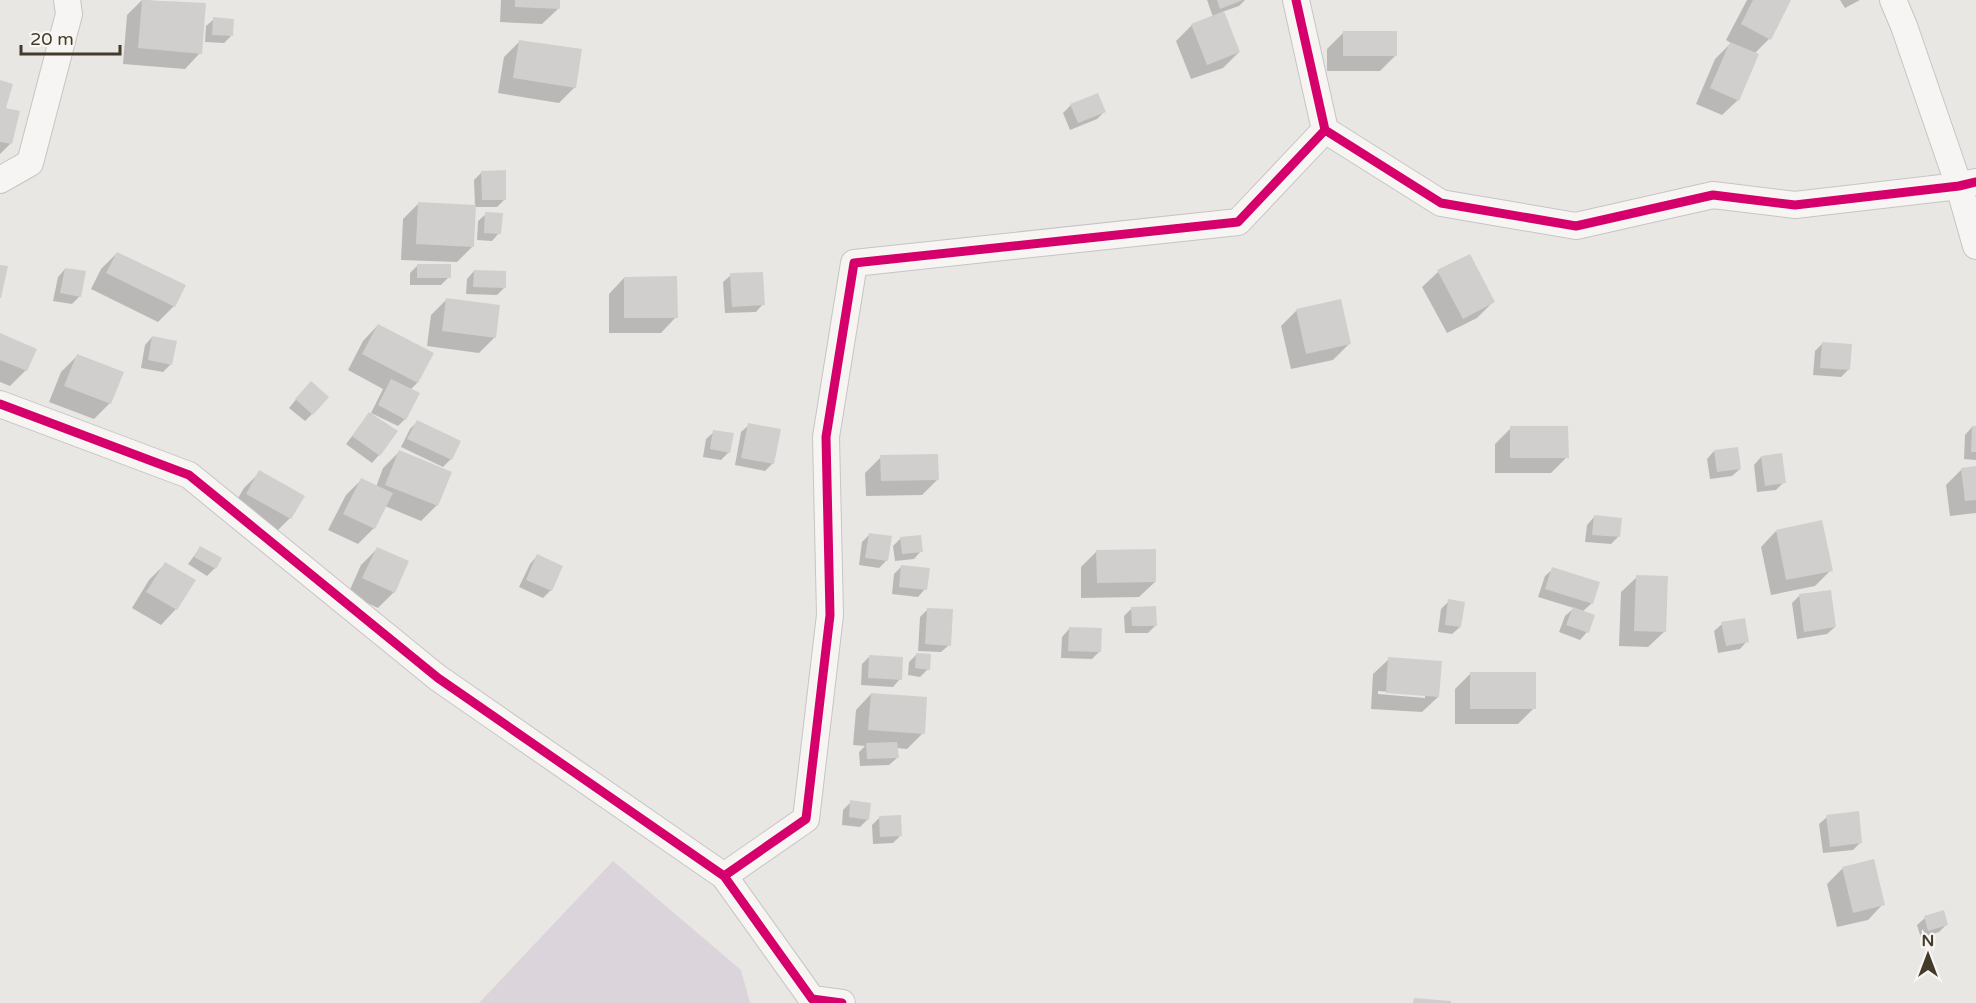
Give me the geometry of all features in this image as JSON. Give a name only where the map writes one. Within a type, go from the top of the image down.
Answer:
[{"type":"street","points":[[0,180],[30,163],[69,14],[67,0]]},
{"type":"street","points":[[1296,0],[1325,130],[1441,203],[1576,226],[1713,195],[1796,206],[1967,184]]},
{"type":"street","points":[[1893,0],[1967,184],[1976,246]]},
{"type":"street","points":[[724,876],[806,819],[830,615],[826,437],[854,263],[1238,222],[1325,130]]},
{"type":"street","points":[[0,404],[189,475],[438,678],[724,876],[813,1001],[842,1003]]},
{"type":"shaded area","points":[[613,861],[741,970],[750,1003],[479,1003]]},
{"type":"building","points":[[142,0],[206,3],[202,54],[138,48]]},
{"type":"building","points":[[515,0],[560,0],[560,9],[515,7]]},
{"type":"building","points":[[1217,0],[1243,0],[1220,9]]},
{"type":"building","points":[[1753,0],[1791,0],[1771,40],[1741,24]]},
{"type":"building","points":[[1224,11],[1240,52],[1207,65],[1191,24]]},
{"type":"building","points":[[213,17],[234,19],[233,36],[212,35]]},
{"type":"building","points":[[1343,31],[1397,31],[1397,56],[1343,56]]},
{"type":"building","points":[[519,40],[582,49],[576,88],[513,78]]},
{"type":"building","points":[[1730,42],[1759,54],[1739,101],[1710,88]]},
{"type":"building","points":[[0,80],[13,84],[6,108],[20,111],[12,144],[0,142]]},
{"type":"building","points":[[1098,93],[1106,112],[1078,123],[1070,104]]},
{"type":"building","points":[[506,170],[506,200],[482,200],[481,171]]},
{"type":"building","points":[[418,202],[476,205],[474,247],[416,244]]},
{"type":"building","points":[[485,212],[503,213],[501,234],[484,233]]},
{"type":"building","points":[[117,252],[186,285],[175,307],[106,273]]},
{"type":"building","points":[[1470,254],[1495,302],[1463,319],[1437,270]]},
{"type":"building","points":[[417,264],[451,264],[451,278],[417,278]]},
{"type":"building","points":[[0,265],[8,266],[1,298],[0,298]]},
{"type":"building","points":[[65,268],[86,271],[81,297],[60,293]]},
{"type":"building","points":[[474,270],[506,271],[506,288],[473,287]]},
{"type":"building","points":[[763,272],[765,305],[732,307],[730,273]]},
{"type":"building","points":[[677,276],[678,318],[624,318],[624,277]]},
{"type":"building","points":[[446,298],[500,305],[496,338],[442,331]]},
{"type":"building","points":[[1341,299],[1351,344],[1306,354],[1296,309]]},
{"type":"building","points":[[378,324],[434,353],[418,383],[362,354]]},
{"type":"building","points":[[0,333],[37,349],[27,371],[0,360]]},
{"type":"building","points":[[152,336],[177,341],[172,365],[148,360]]},
{"type":"building","points":[[1822,342],[1852,344],[1850,370],[1820,368]]},
{"type":"building","points":[[77,354],[124,372],[111,404],[64,386]]},
{"type":"building","points":[[391,379],[420,393],[406,420],[378,405]]},
{"type":"building","points":[[311,381],[329,397],[313,415],[295,399]]},
{"type":"building","points":[[369,412],[398,431],[380,456],[352,436]]},
{"type":"building","points":[[417,420],[461,441],[452,460],[407,439]]},
{"type":"building","points":[[748,423],[781,429],[774,464],[741,458]]},
{"type":"building","points":[[1510,426],[1568,426],[1569,458],[1510,458]]},
{"type":"building","points":[[1972,426],[1976,426],[1976,452],[1971,452]]},
{"type":"building","points":[[713,430],[734,433],[730,453],[710,449]]},
{"type":"building","points":[[1738,447],[1741,469],[1717,472],[1714,450]]},
{"type":"building","points":[[399,450],[452,472],[438,506],[385,485]]},
{"type":"building","points":[[1782,453],[1786,483],[1765,486],[1761,456]]},
{"type":"building","points":[[938,454],[939,480],[881,481],[880,455]]},
{"type":"building","points":[[1976,466],[1976,500],[1965,501],[1961,468]]},
{"type":"building","points":[[259,470],[305,496],[291,519],[246,494]]},
{"type":"building","points":[[361,478],[393,493],[375,529],[343,514]]},
{"type":"building","points":[[1594,515],[1622,518],[1620,537],[1592,535]]},
{"type":"building","points":[[1822,520],[1833,571],[1786,580],[1776,530]]},
{"type":"building","points":[[869,533],[892,536],[888,561],[865,558]]},
{"type":"building","points":[[921,535],[923,552],[902,554],[900,537]]},
{"type":"building","points":[[200,546],[222,558],[216,569],[194,557]]},
{"type":"building","points":[[377,547],[409,561],[395,593],[362,578]]},
{"type":"building","points":[[1156,549],[1156,582],[1097,583],[1096,550]]},
{"type":"building","points":[[537,554],[563,566],[552,591],[526,580]]},
{"type":"building","points":[[165,562],[196,580],[177,610],[146,592]]},
{"type":"building","points":[[901,565],[930,568],[927,590],[899,587]]},
{"type":"building","points":[[1552,567],[1600,582],[1593,604],[1545,589]]},
{"type":"building","points":[[1636,575],[1668,576],[1666,632],[1634,631]]},
{"type":"building","points":[[1831,590],[1836,627],[1804,632],[1799,594]]},
{"type":"building","points":[[1448,599],[1465,602],[1461,627],[1445,625]]},
{"type":"building","points":[[1156,606],[1157,626],[1132,626],[1131,607]]},
{"type":"building","points":[[1573,607],[1595,615],[1589,633],[1566,625]]},
{"type":"building","points":[[927,608],[953,609],[951,646],[925,644]]},
{"type":"building","points":[[1745,618],[1749,642],[1726,646],[1721,622]]},
{"type":"building","points":[[1069,627],[1102,628],[1101,652],[1068,651]]},
{"type":"building","points":[[916,653],[931,654],[930,670],[915,668]]},
{"type":"building","points":[[869,655],[903,657],[902,680],[868,678]]},
{"type":"building","points":[[1388,657],[1442,661],[1439,697],[1386,693]]},
{"type":"building","points":[[1470,672],[1536,672],[1536,709],[1470,709]]},
{"type":"building","points":[[871,693],[927,697],[925,734],[868,730]]},
{"type":"building","points":[[897,742],[899,758],[867,759],[866,743]]},
{"type":"building","points":[[850,800],[871,803],[869,820],[849,817]]},
{"type":"building","points":[[1859,811],[1862,843],[1830,847],[1826,815]]},
{"type":"building","points":[[901,815],[902,836],[880,837],[879,816]]},
{"type":"building","points":[[1874,859],[1885,905],[1853,913],[1842,867]]},
{"type":"building","points":[[1944,910],[1948,925],[1928,931],[1924,916]]},
{"type":"building","points":[[1414,998],[1451,1001],[1451,1003],[1413,1003]]},
{"type":"cycle path","points":[[1296,0],[1325,130],[1441,203],[1576,226],[1713,195],[1795,205],[1959,186],[1976,182]]},
{"type":"cycle path","points":[[724,876],[806,819],[830,615],[826,437],[854,263],[1238,222],[1325,130]]},
{"type":"cycle path","points":[[0,404],[189,475],[438,678],[724,876],[812,999],[842,1003]]}]
